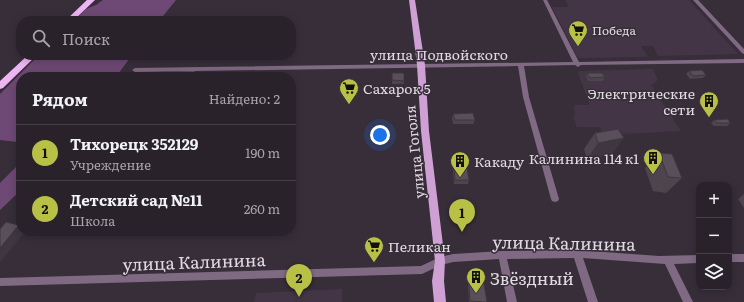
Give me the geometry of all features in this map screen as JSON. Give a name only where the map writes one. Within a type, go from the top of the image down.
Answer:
[{"type":"highway","points":[[74,16],[91,0]]},
{"type":"highway","points":[[0,86],[28,60]]},
{"type":"main road","name":"улица Гоголя","points":[[412,0],[421,65],[425,131],[440,261],[438,281],[440,302]]},
{"type":"street","points":[[545,0],[578,64]]},
{"type":"street","points":[[695,0],[744,52]]},
{"type":"street","name":"улица Подвойского","points":[[135,70],[744,61]]},
{"type":"street","points":[[521,65],[526,96],[555,199]]},
{"type":"street","points":[[577,254],[593,302]]},
{"type":"street","name":"улица Калинина","points":[[0,282],[422,270],[440,261],[453,258],[502,255],[577,254],[668,260],[696,259]]},
{"type":"street","points":[[502,255],[512,302]]},
{"type":"street","points":[[732,258],[744,258]]},
{"type":"street","points":[[668,260],[688,302]]},
{"type":"shaded area","points":[[103,0],[176,0],[163,16],[79,16],[86,9]]},
{"type":"shaded area","points":[[565,0],[689,0],[738,54],[658,56],[653,46],[641,46],[648,57],[578,58],[552,7],[569,7]]},
{"type":"shaded area","points":[[34,60],[128,60],[120,72],[22,72]]},
{"type":"shaded area","points":[[653,69],[658,80],[651,85],[681,131],[603,135],[600,127],[577,127],[573,117],[575,115],[574,105],[590,105],[578,73],[579,71]]},
{"type":"shaded area","points":[[194,71],[195,72],[166,72]]},
{"type":"shaded area","points":[[16,78],[16,142],[0,140],[0,94]]},
{"type":"shaded area","points":[[16,167],[16,195],[0,210],[0,183]]},
{"type":"shaded area","points":[[342,289],[342,302],[254,302],[256,293]]},
{"type":"building","points":[[702,70],[706,75],[693,76],[689,71]]},
{"type":"building","points":[[392,73],[404,73],[404,81],[392,80]]},
{"type":"building","points":[[587,73],[602,73],[605,77],[590,78]]},
{"type":"building","points":[[473,113],[475,120],[455,120],[453,114]]},
{"type":"building","points":[[728,119],[730,123],[717,123],[714,120]]},
{"type":"building","points":[[618,129],[624,138],[598,143],[595,133]]},
{"type":"building","points":[[659,153],[672,154],[682,178],[668,177]]},
{"type":"building","points":[[454,168],[467,168],[469,180],[455,180]]},
{"type":"building","points":[[6,222],[16,224],[16,229],[0,248],[0,229]]},
{"type":"building","name":"Звёздный","points":[[469,284],[484,284],[487,302],[470,301]]},
{"type":"place","name":"Победа","points":[[578,47]]},
{"type":"place","name":"Сахарок 5","points":[[349,105]]},
{"type":"place","name":"Электрические сети","points":[[709,118]]},
{"type":"place","name":"Калинина 114 к1","points":[[653,175]]},
{"type":"place","name":"Какаду","points":[[460,178]]},
{"type":"place","name":"Тихорецк 352129","points":[[462,232]]},
{"type":"place","name":"Пеликан","points":[[374,263]]},
{"type":"place","name":"Звёздный","points":[[476,294]]},
{"type":"place","name":"Детский сад №11","points":[[299,297]]}]
